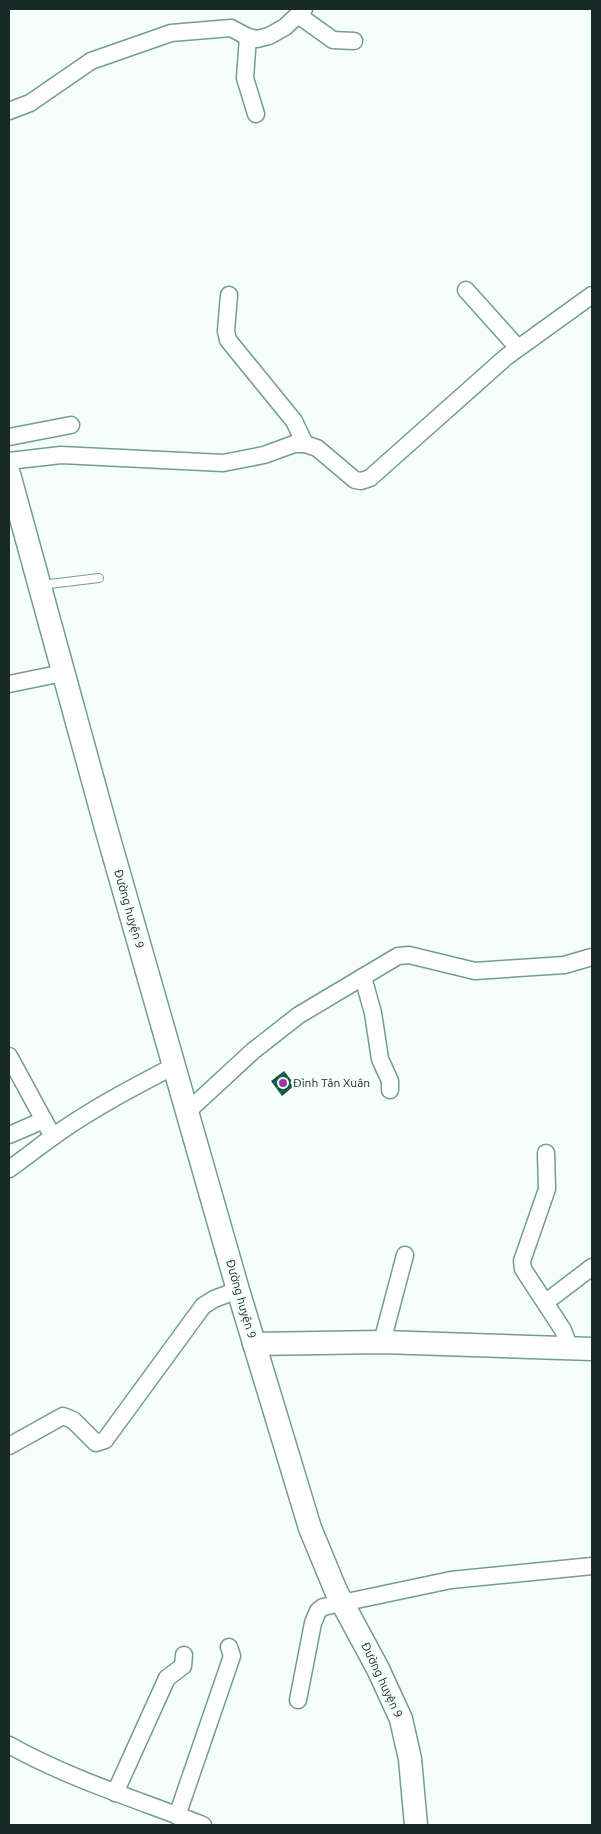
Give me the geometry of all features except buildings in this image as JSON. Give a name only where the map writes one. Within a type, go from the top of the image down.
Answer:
[{"type":"street","points":[[9,111],[30,103],[91,62],[171,33],[232,28],[248,38],[257,39],[269,36],[285,27],[301,12],[333,40],[354,41]]},
{"type":"street","points":[[248,38],[245,78],[256,114]]},
{"type":"street","points":[[466,290],[518,348]]},
{"type":"street","points":[[229,295],[226,331],[228,340],[294,421],[305,444]]},
{"type":"street","points":[[9,461],[61,455],[223,462],[264,456],[294,444],[305,444],[317,448],[355,480],[361,481],[370,478],[518,348],[592,295]]},
{"type":"street","points":[[9,437],[71,425]]},
{"type":"street","name":"Đường huyện 9","points":[[9,474],[13,504],[40,585],[63,673],[254,1344],[310,1528],[342,1602],[387,1687],[400,1719],[410,1759],[416,1825]]},
{"type":"street","points":[[9,684],[63,673]]},
{"type":"street","points":[[188,1111],[253,1052],[299,1015],[363,976],[404,954],[475,971],[564,965],[592,957]]},
{"type":"street","points":[[363,976],[373,1013],[380,1059],[390,1081],[390,1090]]},
{"type":"street","points":[[9,1056],[53,1137]]},
{"type":"street","points":[[9,1169],[112,1098],[174,1066]]},
{"type":"street","points":[[9,1135],[44,1120]]},
{"type":"street","points":[[546,1153],[547,1189],[522,1261],[523,1269],[563,1330],[570,1349]]},
{"type":"street","points":[[382,1342],[406,1255]]},
{"type":"street","points":[[546,1302],[592,1267]]},
{"type":"street","points":[[9,1446],[63,1416],[73,1420],[96,1443],[105,1440],[203,1306],[214,1299],[238,1290]]},
{"type":"street","name":"Đường huyện 9","points":[[254,1344],[382,1342],[592,1349]]},
{"type":"street","points":[[298,1700],[313,1623],[318,1611],[323,1607],[451,1580],[592,1566]]},
{"type":"street","points":[[177,1816],[232,1656],[229,1647]]},
{"type":"street","points":[[115,1793],[166,1678],[183,1666],[184,1655]]},
{"type":"street","points":[[9,1745],[53,1767],[115,1793],[203,1825]]},
{"type":"lane","points":[[40,585],[98,578]]},
{"type":"place","name":"Đình Tân Xuân","points":[[283,1083]]}]
